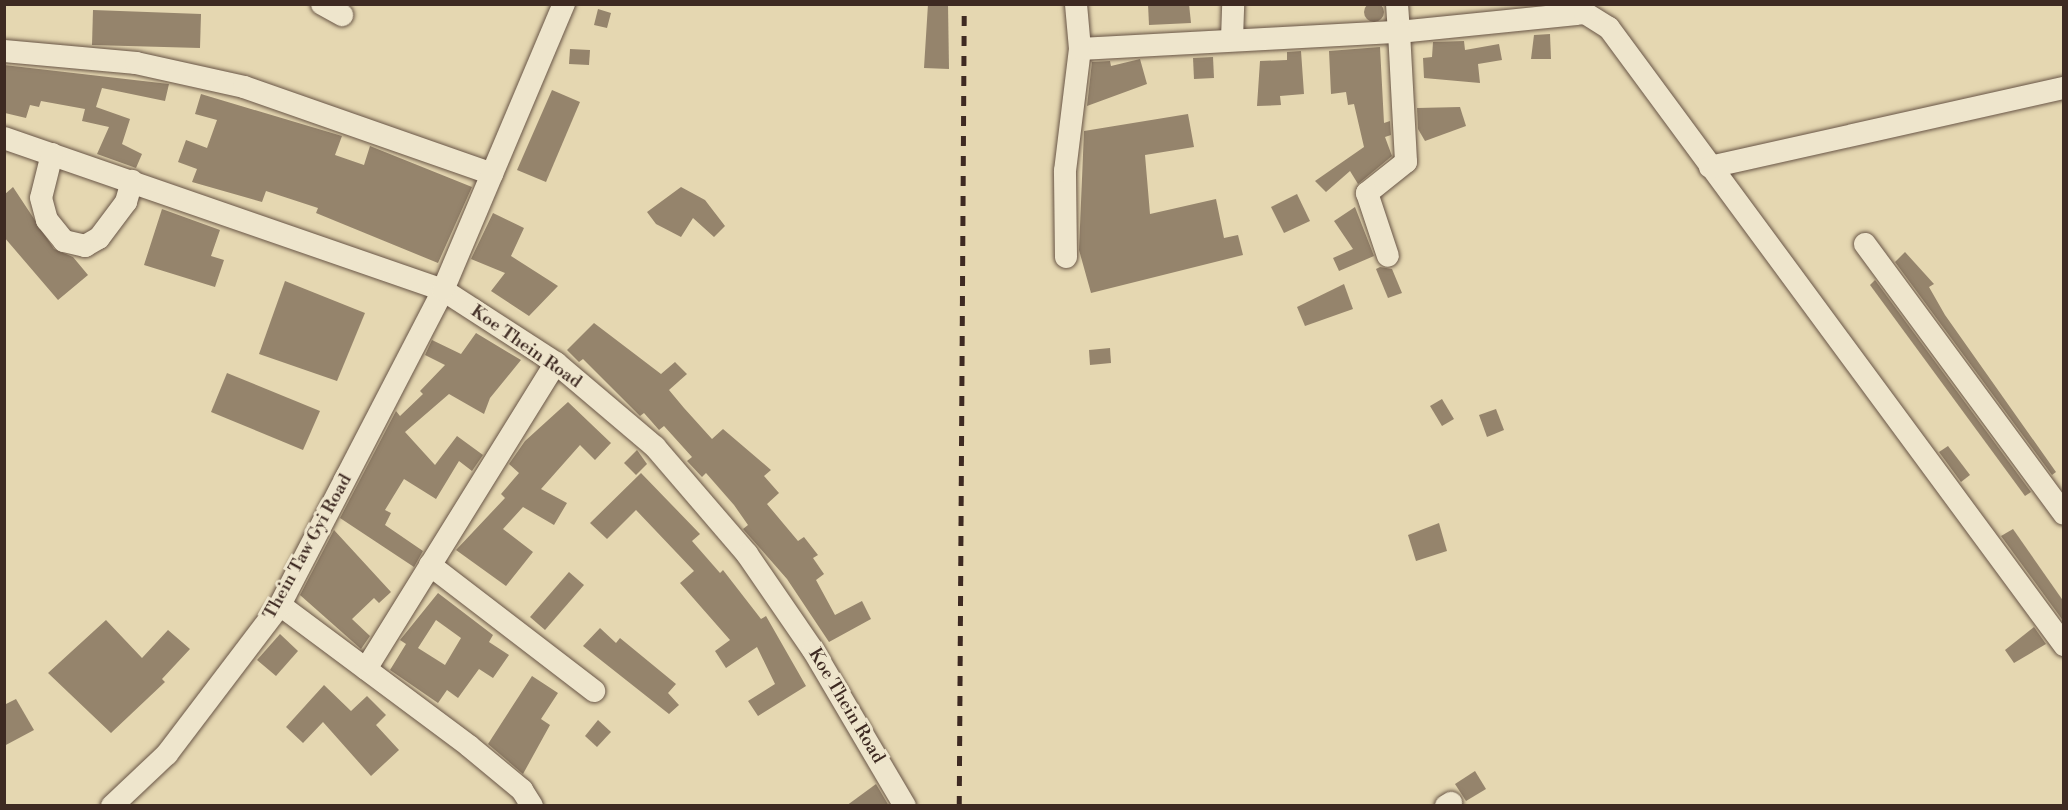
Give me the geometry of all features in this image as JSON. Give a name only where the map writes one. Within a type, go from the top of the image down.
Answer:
[{"type":"street","points":[[322,4],[342,15]]},
{"type":"street","name":"Thein Taw Gyi Road","points":[[112,806],[167,754],[280,604],[443,290],[564,4]]},
{"type":"street","points":[[1066,257],[1065,171],[1080,49],[1076,4]]},
{"type":"street","points":[[1232,39],[1233,4]]},
{"type":"street","points":[[1388,256],[1367,193],[1406,162],[1397,4]]},
{"type":"street","points":[[1080,49],[1232,39],[1399,32],[1585,13],[1609,28],[2064,645]]},
{"type":"street","points":[[4,51],[136,63],[244,87],[492,174]]},
{"type":"street","points":[[1710,167],[2064,88]]},
{"type":"street","name":"Koe Thein Road","points":[[4,138],[132,180],[443,290],[556,363],[655,447],[747,554],[813,650],[905,806]]},
{"type":"street","points":[[52,154],[41,198],[47,220],[63,241],[85,246],[99,238],[126,202],[132,180]]},
{"type":"street","points":[[1865,244],[2060,501]]},
{"type":"street","points":[[366,669],[556,363]]},
{"type":"street","points":[[430,565],[594,692]]},
{"type":"street","points":[[280,604],[487,761],[532,806]]},
{"type":"building","points":[[1374,2],[1381,5],[1384,12],[1381,19],[1374,22],[1367,19],[1364,12],[1367,5]]},
{"type":"building","points":[[928,4],[948,4],[949,69],[924,68]]},
{"type":"building","points":[[1148,4],[1189,4],[1191,23],[1149,25]]},
{"type":"building","points":[[598,9],[611,13],[607,28],[594,25]]},
{"type":"building","points":[[93,10],[201,14],[200,48],[92,45]]},
{"type":"building","points":[[1550,34],[1551,59],[1531,59],[1534,35]]},
{"type":"building","points":[[1464,41],[1465,50],[1499,44],[1502,60],[1478,64],[1480,83],[1424,78],[1423,58],[1432,57],[1433,42]]},
{"type":"building","points":[[1380,47],[1384,123],[1390,121],[1391,135],[1385,137],[1392,156],[1358,184],[1350,171],[1326,192],[1315,181],[1364,147],[1354,104],[1348,105],[1346,92],[1331,94],[1329,51]]},
{"type":"building","points":[[570,49],[590,50],[589,65],[569,64]]},
{"type":"building","points":[[1301,51],[1304,94],[1280,96],[1281,105],[1257,106],[1260,61],[1287,60],[1287,52]]},
{"type":"building","points":[[1213,57],[1214,78],[1194,79],[1193,58]]},
{"type":"building","points":[[1140,59],[1147,84],[1087,106],[1092,62],[1110,61],[1111,66]]},
{"type":"building","points":[[4,65],[169,84],[165,101],[102,88],[96,107],[130,119],[122,144],[142,154],[136,168],[97,154],[109,127],[82,121],[85,109],[41,101],[39,107],[30,105],[26,118],[5,113]]},
{"type":"building","points":[[552,90],[580,102],[546,182],[517,170]]},
{"type":"building","points":[[201,94],[342,136],[335,155],[364,165],[370,146],[472,187],[438,263],[316,213],[318,208],[266,191],[262,202],[192,182],[197,169],[178,162],[186,140],[207,148],[217,120],[195,114]]},
{"type":"building","points":[[1460,107],[1466,126],[1425,141],[1418,129],[1417,108]]},
{"type":"building","points":[[1188,114],[1194,147],[1145,155],[1150,214],[1216,199],[1224,238],[1238,235],[1243,255],[1091,293],[1079,250],[1084,131]]},
{"type":"building","points":[[13,187],[54,249],[73,257],[88,275],[58,300],[4,237],[4,195]]},
{"type":"building","points":[[681,187],[705,200],[725,226],[714,237],[693,218],[681,237],[656,224],[647,212]]},
{"type":"building","points":[[1297,194],[1310,221],[1284,233],[1271,207]]},
{"type":"building","points":[[1355,207],[1374,256],[1339,271],[1333,258],[1353,249],[1334,221]]},
{"type":"building","points":[[162,209],[220,230],[211,256],[224,260],[215,287],[144,265]]},
{"type":"building","points":[[493,213],[524,228],[511,256],[558,286],[529,316],[491,291],[505,273],[471,259]]},
{"type":"building","points":[[1905,252],[1934,284],[1929,287],[1945,315],[2056,472],[2052,475],[1895,262]]},
{"type":"building","points":[[1380,267],[1392,269],[1402,293],[1388,298],[1376,269]]},
{"type":"building","points":[[1875,280],[2031,492],[2025,496],[1870,285]]},
{"type":"building","points":[[285,281],[365,313],[337,381],[259,354]]},
{"type":"building","points":[[1344,284],[1353,309],[1305,326],[1297,307]]},
{"type":"building","points":[[594,323],[661,374],[675,362],[687,374],[669,390],[712,439],[723,429],[771,470],[764,476],[779,493],[767,504],[798,541],[804,537],[818,555],[813,558],[824,574],[816,580],[835,615],[862,601],[871,619],[829,642],[787,579],[743,529],[748,525],[734,505],[706,473],[702,477],[687,461],[692,457],[664,426],[659,430],[644,413],[640,416],[583,359],[579,362],[567,350]]},
{"type":"building","points":[[476,333],[521,360],[490,398],[484,414],[449,394],[405,432],[435,465],[457,436],[483,455],[472,471],[459,461],[436,499],[404,479],[385,510],[391,513],[385,525],[423,551],[414,567],[340,518],[396,411],[400,416],[423,394],[420,391],[445,365],[425,355],[432,340],[461,354]]},
{"type":"building","points":[[1110,348],[1111,363],[1090,365],[1089,350]]},
{"type":"building","points":[[227,373],[320,411],[303,450],[211,412]]},
{"type":"building","points":[[1442,399],[1454,419],[1442,426],[1430,406]]},
{"type":"building","points":[[568,402],[611,443],[595,460],[580,445],[541,489],[567,503],[554,525],[523,507],[503,529],[533,552],[506,586],[456,550],[505,498],[501,494],[519,473],[509,464],[525,441]]},
{"type":"building","points":[[1496,409],[1504,430],[1487,437],[1479,415]]},
{"type":"building","points":[[1948,446],[1970,475],[1961,482],[1939,452]]},
{"type":"building","points":[[637,450],[647,464],[636,475],[624,463]]},
{"type":"building","points":[[641,473],[700,534],[692,541],[720,573],[723,570],[761,619],[766,616],[806,686],[758,716],[748,701],[775,684],[757,647],[726,668],[715,651],[730,640],[680,583],[694,571],[636,510],[607,539],[590,523]]},
{"type":"building","points":[[1439,523],[1447,551],[1416,561],[1408,535]]},
{"type":"building","points":[[2013,529],[2064,602],[2064,622],[2001,536]]},
{"type":"building","points":[[334,530],[391,592],[379,603],[374,598],[352,619],[370,636],[361,649],[300,595]]},
{"type":"building","points":[[569,572],[584,585],[545,630],[530,617]]},
{"type":"building","points":[[438,593],[493,635],[489,642],[509,655],[493,678],[479,669],[458,698],[447,690],[438,703],[390,670],[406,644],[400,640]],"holes":[[[436,620],[461,638],[445,665],[418,648]]]},
{"type":"building","points":[[106,620],[142,658],[168,630],[190,649],[162,679],[165,682],[111,733],[48,673]]},
{"type":"building","points":[[2034,627],[2046,644],[2014,663],[2005,650]]},
{"type":"building","points":[[600,628],[616,643],[620,638],[676,684],[668,693],[679,705],[669,714],[583,646]]},
{"type":"building","points":[[280,634],[298,651],[276,676],[257,660]]},
{"type":"building","points":[[532,676],[558,693],[541,719],[550,725],[523,774],[488,744]]},
{"type":"building","points":[[324,685],[351,711],[367,696],[386,715],[376,725],[399,750],[371,776],[323,722],[303,743],[286,727]]},
{"type":"building","points":[[16,699],[34,730],[4,746],[4,705]]},
{"type":"building","points":[[598,720],[611,732],[597,747],[585,736]]},
{"type":"building","points":[[1475,771],[1486,789],[1466,801],[1455,784]]},
{"type":"building","points":[[876,784],[889,806],[846,806]]},
{"type":"railway","points":[[959,806],[964,4]]}]
